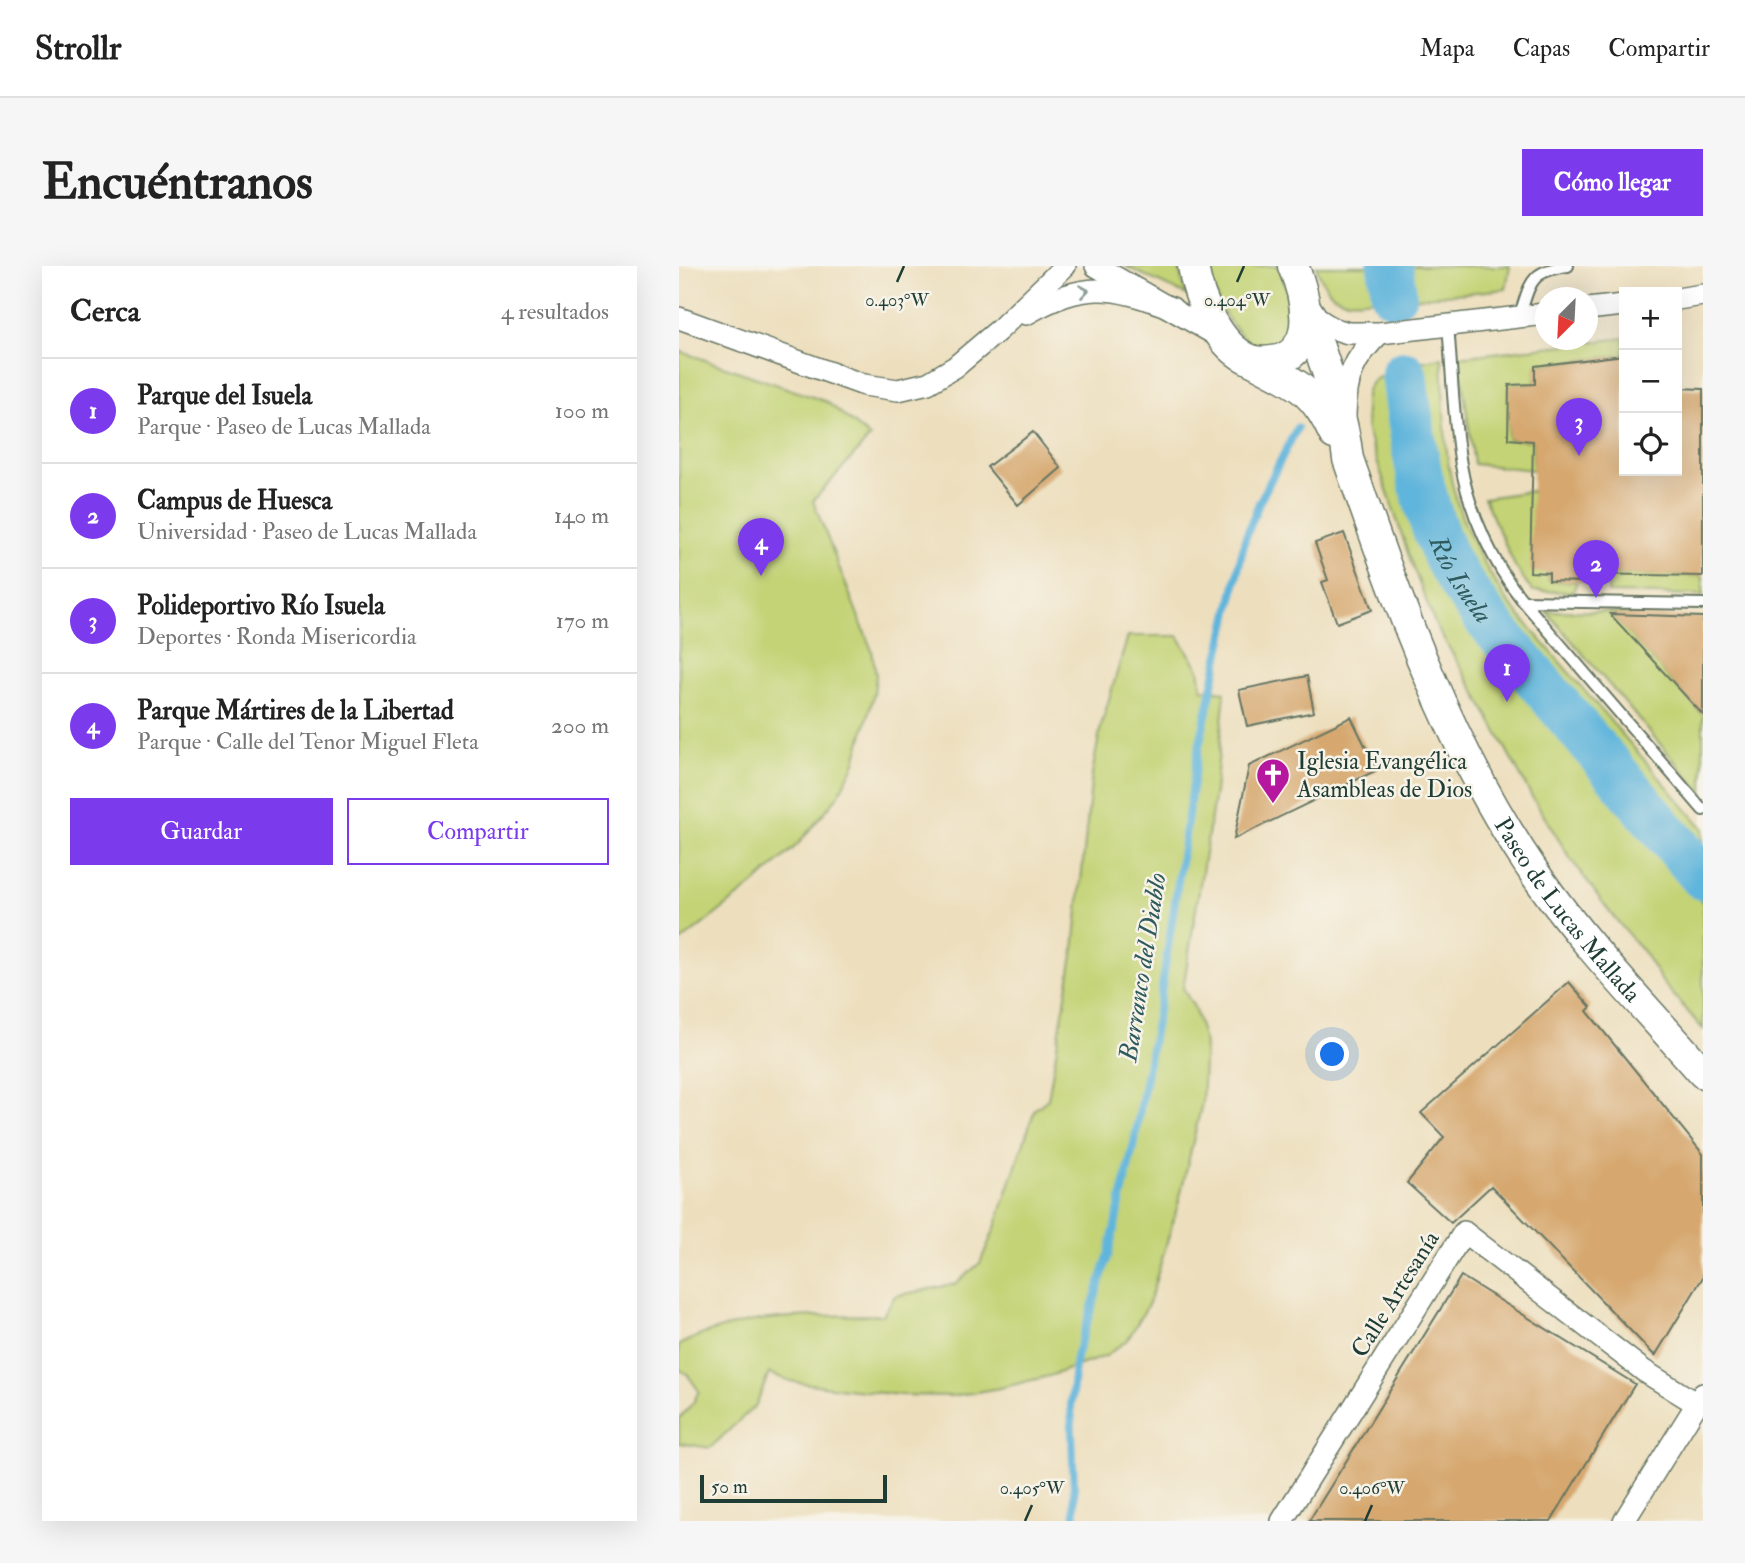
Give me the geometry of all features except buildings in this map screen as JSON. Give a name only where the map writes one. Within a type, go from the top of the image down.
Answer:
[{"type":"main road","points":[[1193,266],[1205,307],[1249,355],[1282,359],[1295,350],[1303,337],[1300,289]]},
{"type":"main road","name":"Paseo de Lucas Mallada","points":[[1300,289],[1346,446],[1406,625],[1473,771],[1540,880],[1582,933],[1703,1073]]},
{"type":"main road","name":"Paseo de Lucas Mallada","points":[[1249,355],[1307,391],[1324,412],[1341,449],[1346,446]]},
{"type":"street","points":[[679,318],[864,385],[898,390],[928,383],[955,367],[1000,329],[1065,266]]},
{"type":"street","points":[[1095,266],[1172,307],[1249,355],[1282,364],[1380,333]]},
{"type":"street","points":[[1000,329],[1053,300],[1083,290],[1105,289],[1134,294],[1172,307]]},
{"type":"street","points":[[1300,289],[1318,319],[1332,328],[1348,333],[1380,333],[1535,315]]},
{"type":"street","points":[[1682,298],[1703,295]]},
{"type":"street","points":[[1598,308],[1619,306]]},
{"type":"street","points":[[1346,446],[1347,388],[1350,374],[1361,352],[1380,333]]},
{"type":"street","name":"Calle Artesanía","points":[[1282,1521],[1464,1232],[1644,1371],[1700,1399]]},
{"type":"street","points":[[1624,1521],[1700,1399]]},
{"type":"lane","points":[[1519,317],[1528,287],[1537,276],[1547,268],[1568,266]]},
{"type":"lane","points":[[1448,325],[1461,465],[1471,500],[1496,558],[1523,601],[1703,810]]},
{"type":"lane","points":[[1523,601],[1703,604]]},
{"type":"green space","points":[[1125,266],[1178,266],[1186,295]]},
{"type":"green space","points":[[1206,266],[1278,266],[1290,308],[1290,331],[1286,339],[1273,347],[1256,347],[1245,339],[1223,311]]},
{"type":"green space","points":[[1316,266],[1370,266],[1374,299],[1344,300],[1337,297],[1326,286]]},
{"type":"green space","points":[[1412,266],[1510,266],[1506,289],[1415,298]]},
{"type":"green space","points":[[1619,339],[1619,356],[1536,366],[1535,384],[1510,385],[1508,439],[1533,441],[1533,470],[1474,464],[1459,357],[1535,348],[1598,350],[1598,341]]},
{"type":"green space","points":[[679,351],[827,402],[870,437],[813,501],[872,651],[876,675],[874,694],[854,765],[838,796],[798,844],[753,885],[679,943]]},
{"type":"green space","points":[[1442,358],[1449,468],[1458,504],[1479,554],[1508,602],[1703,828],[1703,854],[1503,616],[1476,580],[1456,546],[1441,503],[1431,462],[1423,361]]},
{"type":"green space","points":[[1384,374],[1391,374],[1399,463],[1410,511],[1433,565],[1452,598],[1474,631],[1703,903],[1703,1029],[1663,983],[1645,954],[1570,858],[1531,795],[1436,626],[1411,562],[1367,431],[1367,390],[1373,381]]},
{"type":"green space","points":[[1532,491],[1549,581],[1577,582],[1573,592],[1532,591],[1515,566],[1484,498]]},
{"type":"green space","points":[[1608,574],[1703,576],[1703,595],[1608,593]]},
{"type":"green space","points":[[1546,611],[1638,612],[1638,615],[1611,614],[1703,715],[1703,794]]},
{"type":"green space","points":[[1128,636],[1178,636],[1199,669],[1202,689],[1225,692],[1215,792],[1183,989],[1194,1007],[1205,1044],[1202,1103],[1179,1201],[1149,1303],[1128,1339],[1106,1356],[1049,1376],[953,1396],[900,1395],[837,1388],[790,1381],[769,1373],[756,1405],[710,1448],[679,1443],[679,1419],[699,1391],[687,1374],[679,1369],[679,1345],[703,1334],[753,1321],[805,1316],[883,1315],[895,1296],[955,1284],[980,1263],[995,1228],[1035,1109],[1048,1099],[1074,949],[1092,774],[1101,726]]},
{"type":"waterway","name":"Río Isuela","points":[[1390,266],[1394,294]]},
{"type":"waterway","name":"Río Isuela","points":[[1404,374],[1422,487],[1435,531],[1453,571],[1488,621],[1703,877]]},
{"type":"waterway","name":"Barranco del Diablo","points":[[1075,1521],[1071,1404],[1076,1357],[1108,1256],[1134,1143],[1160,1000],[1197,756],[1245,539],[1259,503],[1297,428]]},
{"type":"place","name":"Polideportivo Río Isuela","points":[[1579,456]]},
{"type":"place","name":"Parque Mártires de la Libertad","points":[[761,576]]},
{"type":"place","name":"Campus de Huesca","points":[[1596,598]]},
{"type":"place","name":"Parque del Isuela","points":[[1507,702]]},
{"type":"place","name":"Iglesia Evangélica Asambleas de Dios","points":[[1273,805]]}]
